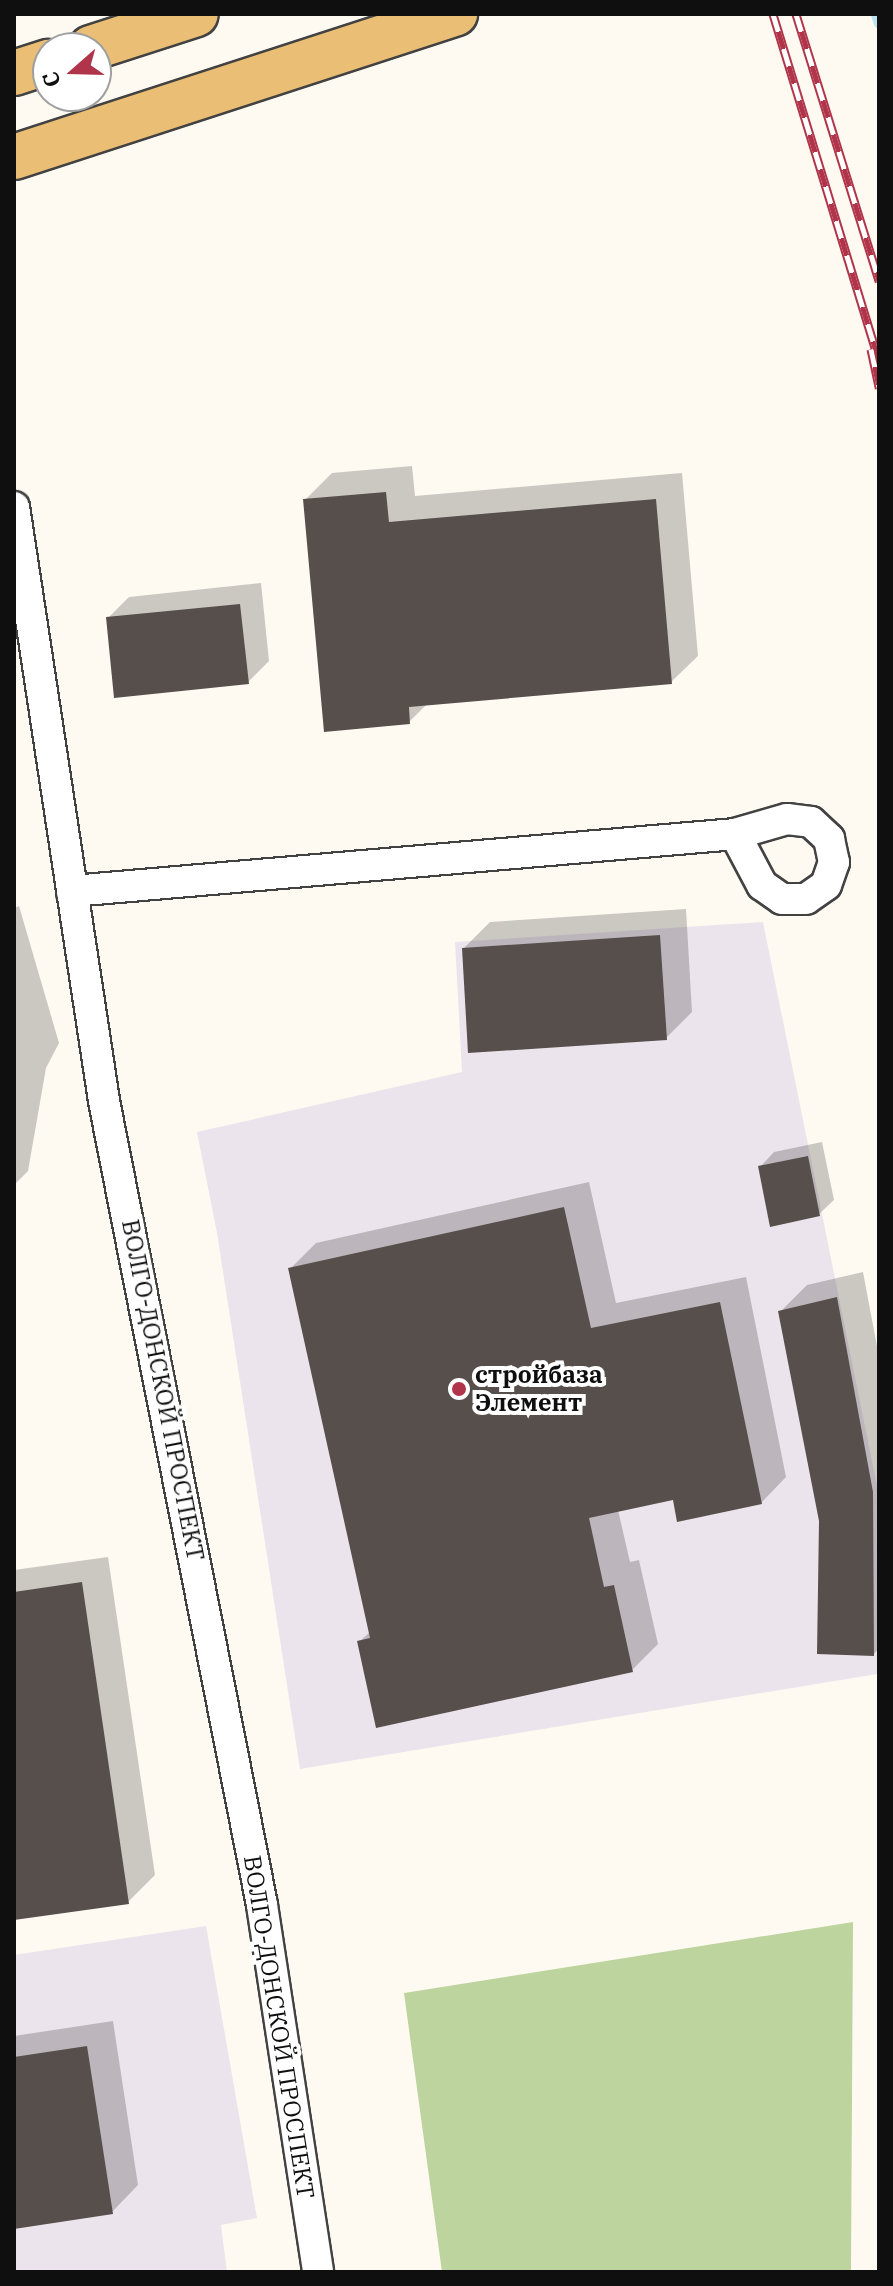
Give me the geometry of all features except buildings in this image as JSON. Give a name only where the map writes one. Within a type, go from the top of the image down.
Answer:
[{"type":"main road","points":[[112,41],[196,14]]},
{"type":"main road","points":[[14,157],[455,14]]},
{"type":"street","name":"ВОЛГО-ДОНСКОЙ ПРОСПЕКТ","points":[[14,513],[104,1101],[262,1905],[318,2272]]},
{"type":"street","points":[[14,665],[40,693]]},
{"type":"street","points":[[72,891],[735,834]]},
{"type":"shaded area","points":[[763,922],[878,1491],[877,1674],[300,1769],[217,1233],[197,1132],[462,1072],[455,942]]},
{"type":"shaded area","points":[[206,1926],[257,2218],[221,2225],[227,2272],[14,2272],[14,1955]]},
{"type":"green space","points":[[853,1922],[851,2272],[442,2272],[404,1993]]},
{"type":"waterway","points":[[876,14],[879,23]]},
{"type":"railway","points":[[773,14],[879,361]]},
{"type":"railway","points":[[796,14],[879,281]]},
{"type":"railway","points":[[871,349],[879,388]]},
{"type":"place","name":"стройбаза Элемент","points":[[459,1389]]}]
